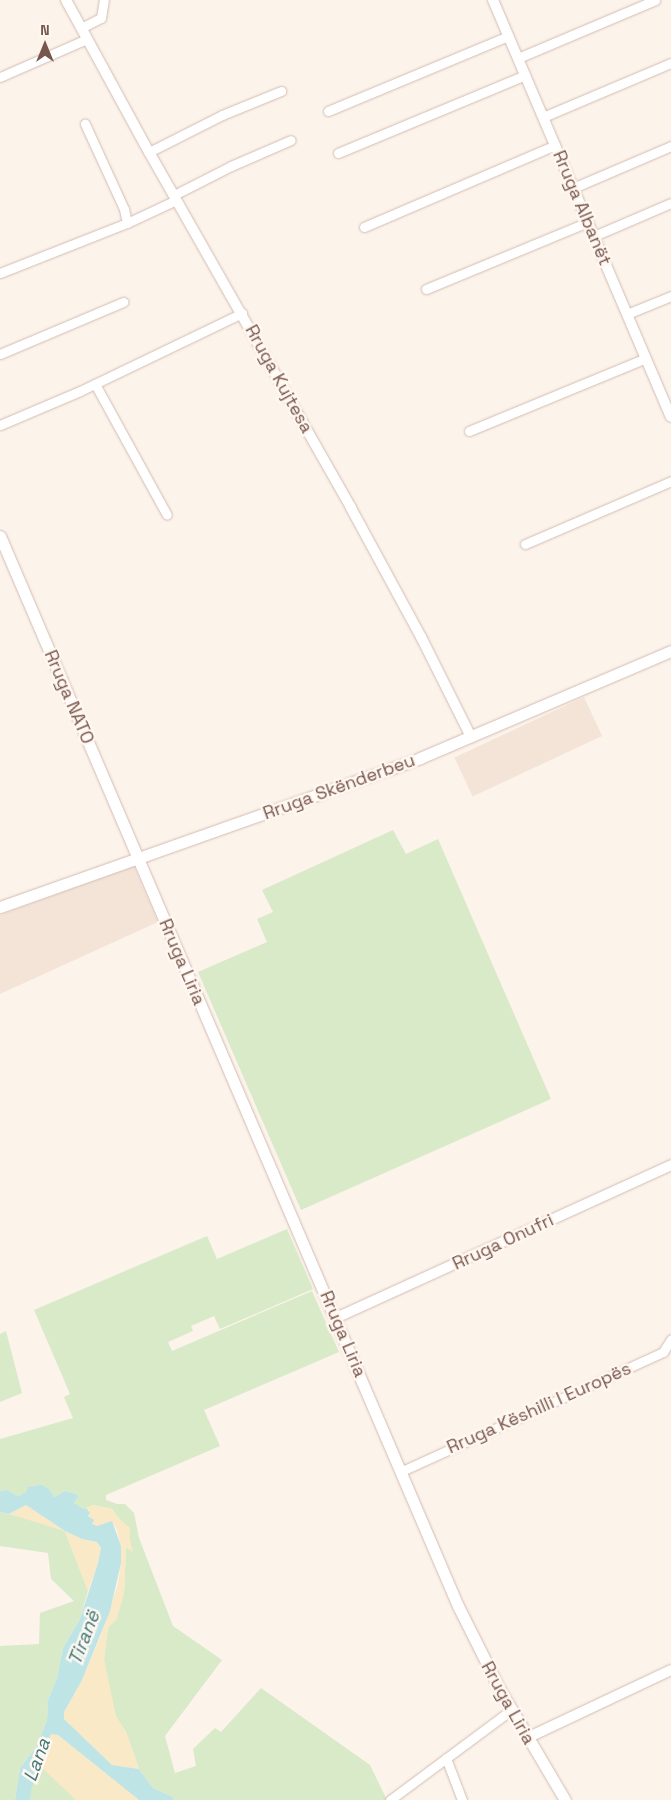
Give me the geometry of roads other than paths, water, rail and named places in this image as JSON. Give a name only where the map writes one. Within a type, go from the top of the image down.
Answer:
[{"type":"main road","name":"Rruga NATO","points":[[0,536],[137,858]]},
{"type":"main road","name":"Rruga Skënderbeu","points":[[0,907],[420,758],[471,738],[671,651]]},
{"type":"main road","name":"Rruga Liria","points":[[137,858],[402,1471],[458,1606],[511,1710],[565,1800]]},
{"type":"street","name":"Rruga Kujtesa","points":[[66,0],[149,152],[242,313],[406,609],[471,738]]},
{"type":"street","points":[[81,28],[101,18],[104,0]]},
{"type":"street","name":"Rruga Albanët","points":[[493,0],[646,358],[668,401],[671,417]]},
{"type":"street","points":[[518,58],[655,0]]},
{"type":"street","points":[[328,111],[508,36]]},
{"type":"street","points":[[0,76],[87,39]]},
{"type":"street","points":[[543,117],[671,63]]},
{"type":"street","points":[[338,153],[525,75]]},
{"type":"street","points":[[149,152],[222,115],[281,91]]},
{"type":"street","points":[[85,124],[124,209],[127,223]]},
{"type":"street","points":[[0,273],[127,223],[231,166],[291,140]]},
{"type":"street","points":[[364,227],[555,145]]},
{"type":"street","points":[[573,188],[671,146]]},
{"type":"street","points":[[594,236],[671,203]]},
{"type":"street","points":[[426,289],[588,222]]},
{"type":"street","points":[[627,314],[671,296]]},
{"type":"street","points":[[0,354],[123,302]]},
{"type":"street","points":[[0,425],[95,384],[242,313]]},
{"type":"street","points":[[470,431],[646,358]]},
{"type":"street","points":[[95,384],[167,515]]},
{"type":"street","points":[[525,544],[671,481]]},
{"type":"street","name":"Rruga Onufri","points":[[336,1318],[671,1165]]},
{"type":"street","name":"Rruga Këshilli I Europës","points":[[402,1471],[663,1352],[671,1339]]},
{"type":"street","points":[[527,1738],[671,1670]]},
{"type":"street","points":[[390,1800],[511,1710]]},
{"type":"street","points":[[446,1758],[462,1800]]},
{"type":"water","points":[[42,1485],[50,1490],[54,1497],[65,1491],[77,1494],[78,1497],[74,1503],[84,1509],[86,1508],[90,1513],[88,1516],[94,1520],[92,1524],[97,1526],[112,1521],[121,1546],[121,1563],[110,1611],[82,1680],[64,1712],[64,1719],[112,1765],[139,1769],[153,1788],[173,1797],[174,1800],[139,1800],[58,1735],[51,1734],[32,1786],[30,1800],[15,1800],[20,1768],[36,1747],[47,1720],[48,1700],[57,1678],[63,1648],[80,1619],[101,1548],[97,1542],[82,1539],[65,1531],[26,1505],[9,1514],[0,1512],[0,1491],[7,1490],[18,1496],[26,1492],[28,1487]]},
{"type":"water label","name":"Tiranë","points":[[84,1638]]},
{"type":"water label","name":"Lana","points":[[37,1760]]}]
